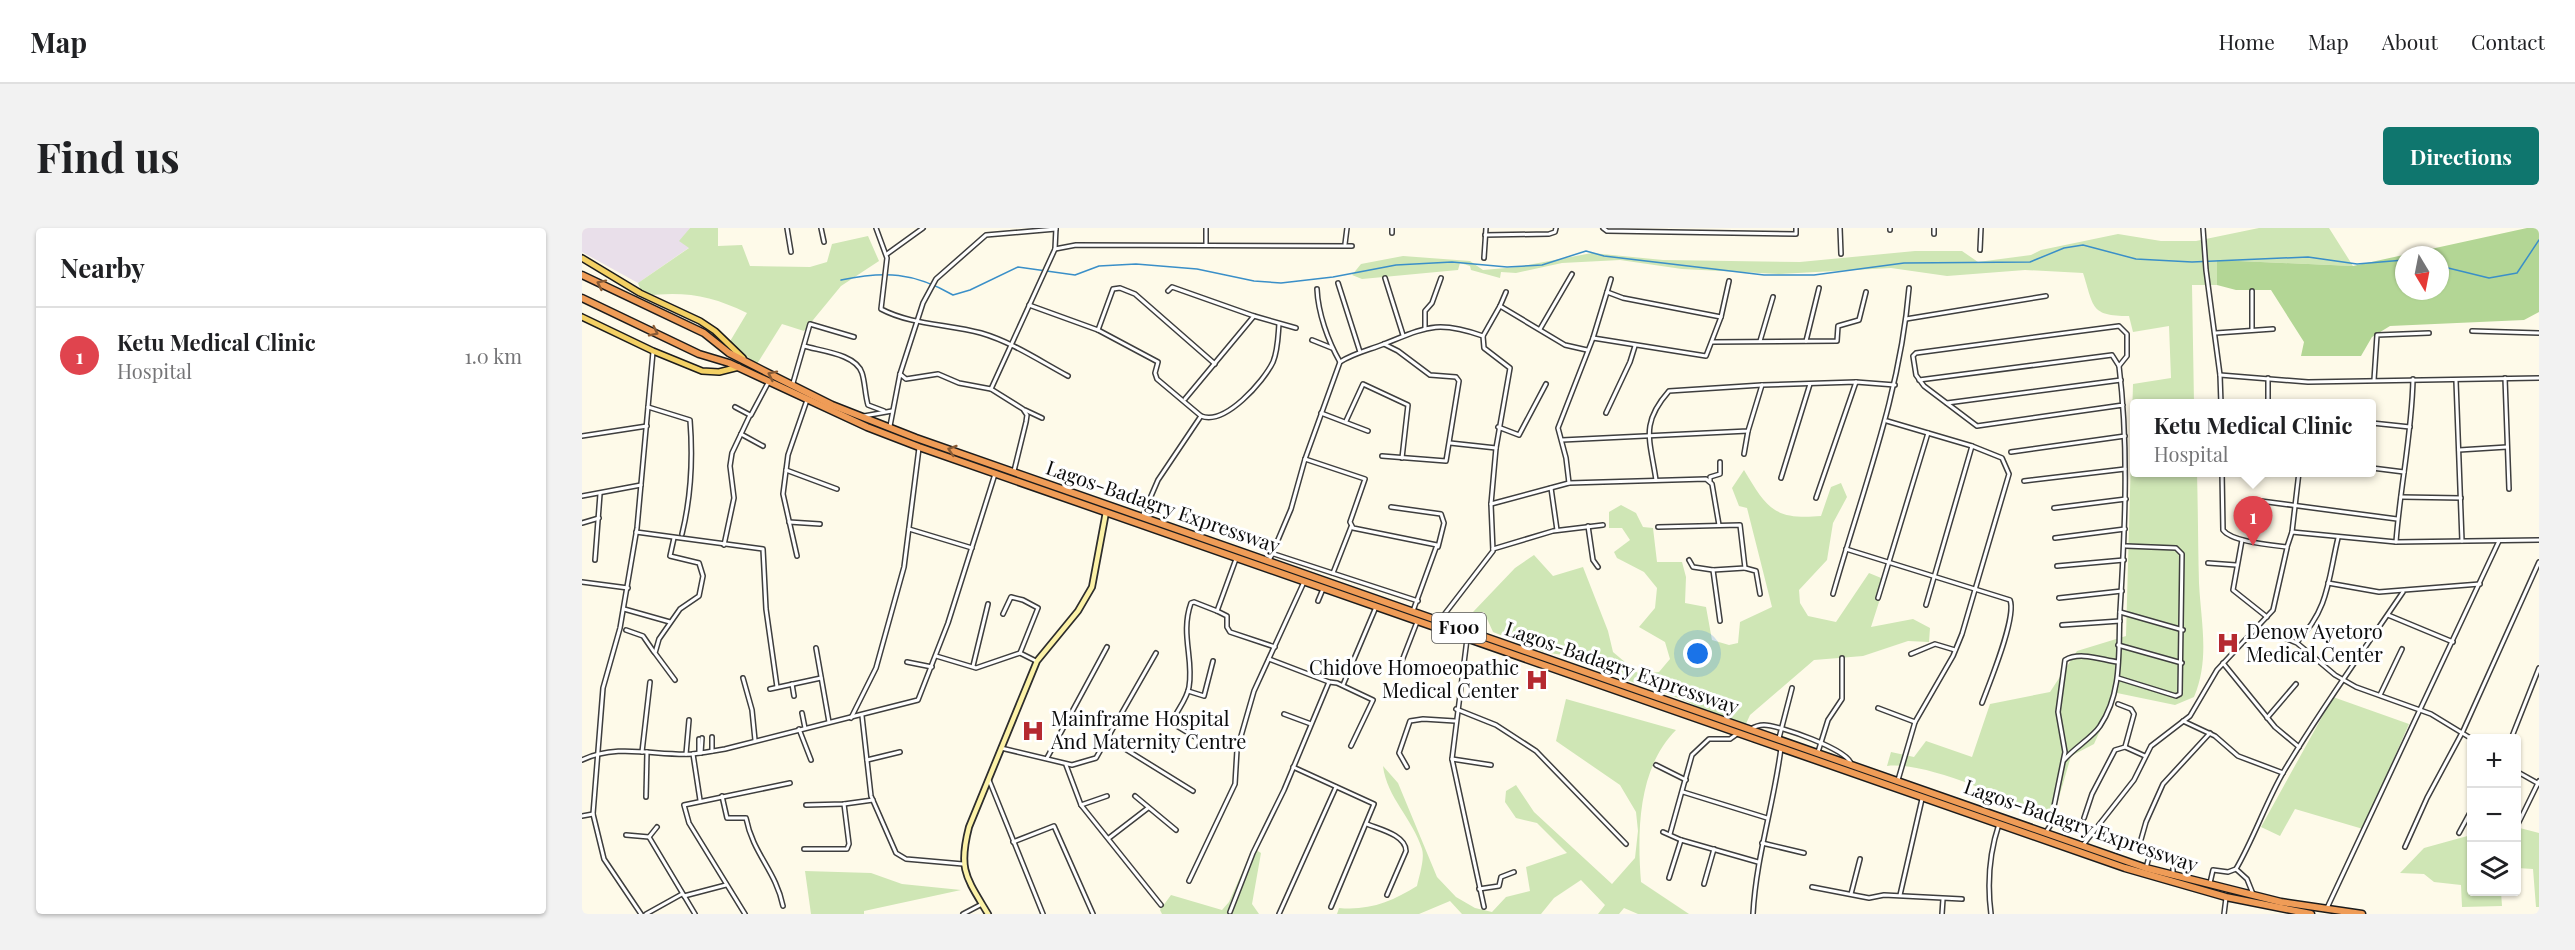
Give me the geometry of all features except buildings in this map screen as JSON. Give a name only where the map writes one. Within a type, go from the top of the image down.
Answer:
[{"type":"highway","name":"Lagos-Badagry Expressway","points":[[582,275],[705,333],[729,353],[748,364],[861,417],[983,460],[1013,473],[1220,543],[1377,606],[1922,797],[2046,832],[2146,868],[2253,896],[2362,914]]},
{"type":"highway","name":"Lagos-Badagry Expressway","points":[[582,298],[699,354],[739,367],[768,383],[919,447],[1305,581],[1323,584],[1439,621],[1897,781],[2125,867],[2226,897],[2311,914]]},
{"type":"highway","points":[[982,469],[983,460]]},
{"type":"highway","points":[[1216,550],[1220,543]]},
{"type":"main road","name":"Lagos-Badagry Expressway","points":[[582,258],[640,293],[715,331],[748,364]]},
{"type":"main road","points":[[582,317],[653,351],[702,371],[719,372],[739,367]]},
{"type":"street","points":[[787,228],[791,252]]},
{"type":"street","points":[[821,228],[824,242]]},
{"type":"street","points":[[876,228],[887,254],[881,309],[917,321],[983,334],[1011,345],[1068,376]]},
{"type":"street","points":[[887,254],[923,228]]},
{"type":"street","points":[[890,427],[900,374],[917,321],[933,283],[986,235],[1056,228],[1056,249],[991,389]]},
{"type":"street","points":[[1206,228],[1206,244]]},
{"type":"street","points":[[1345,245],[1347,228]]},
{"type":"street","points":[[1392,228],[1392,233]]},
{"type":"street","points":[[1484,258],[1486,228]]},
{"type":"street","points":[[1485,235],[1549,234],[1556,228]]},
{"type":"street","points":[[1603,228],[1607,231],[1690,230],[1796,234],[1796,228]]},
{"type":"street","points":[[1840,228],[1841,254]]},
{"type":"street","points":[[1934,228],[1934,234]]},
{"type":"street","points":[[1980,250],[1981,228]]},
{"type":"street","points":[[2203,228],[2206,270],[2216,333],[2221,399]]},
{"type":"street","points":[[1056,249],[1076,245],[1352,246]]},
{"type":"street","points":[[1540,329],[1572,274]]},
{"type":"street","points":[[1385,278],[1403,335]]},
{"type":"street","points":[[1425,328],[1425,311],[1432,303],[1441,278]]},
{"type":"street","points":[[1569,483],[1558,428],[1593,338],[1611,279]]},
{"type":"street","points":[[1593,338],[1703,357],[1707,355],[1721,317],[1729,281]]},
{"type":"street","points":[[1338,283],[1360,352]]},
{"type":"street","points":[[1168,291],[1172,287],[1296,328]]},
{"type":"street","points":[[1098,330],[1109,295],[1113,288],[1120,288],[1135,294],[1215,364]]},
{"type":"street","points":[[1806,341],[1819,288]]},
{"type":"street","points":[[1833,594],[1887,421],[1906,319],[1909,288]]},
{"type":"street","points":[[1317,289],[1317,299],[1332,348],[1340,362]]},
{"type":"street","points":[[2252,291],[2252,329]]},
{"type":"street","points":[[1493,549],[1491,504],[1496,448],[1510,368],[1484,348],[1483,336],[1506,292]]},
{"type":"street","points":[[1607,292],[1623,298],[1721,317]]},
{"type":"street","points":[[1712,342],[1838,341],[1838,326],[1859,320],[1866,292]]},
{"type":"street","points":[[1906,319],[2046,296]]},
{"type":"street","points":[[1760,341],[1773,297]]},
{"type":"street","points":[[1029,305],[1098,330],[1158,362],[1155,376],[1185,399],[1201,416],[1209,419],[1222,415],[1253,389],[1274,359],[1279,324]]},
{"type":"street","points":[[1500,306],[1565,345],[1587,350]]},
{"type":"street","points":[[1185,399],[1254,316]]},
{"type":"street","points":[[792,385],[810,324],[854,337]]},
{"type":"street","points":[[1269,562],[1291,509],[1305,459],[1340,362],[1360,352],[1425,328],[1443,325],[1483,336]]},
{"type":"street","points":[[2120,366],[2127,356],[2128,342],[2125,330],[2119,327],[1916,353],[1913,356],[1919,380],[1946,404],[1977,426],[2124,405]]},
{"type":"street","points":[[2216,333],[2273,329]]},
{"type":"street","points":[[2472,332],[2539,333]]},
{"type":"street","points":[[2374,380],[2378,335],[2429,333]]},
{"type":"street","points":[[1312,340],[1332,348]]},
{"type":"street","points":[[1382,456],[1444,462],[1450,443],[1459,379],[1430,375],[1384,344]]},
{"type":"street","points":[[1606,413],[1630,362],[1635,345]]},
{"type":"street","points":[[804,346],[858,364],[864,376],[868,405],[884,411]]},
{"type":"street","points":[[653,351],[636,532],[624,609],[603,688],[592,814],[604,859],[644,914],[683,895],[726,885]]},
{"type":"street","points":[[1919,380],[2112,355],[2120,366],[2124,405],[2126,546],[2120,612],[2118,678],[2100,728],[2074,748],[2064,760]]},
{"type":"street","points":[[900,374],[906,379],[938,374],[953,381],[991,389],[1042,418]]},
{"type":"street","points":[[2220,375],[2308,382],[2539,378]]},
{"type":"street","points":[[2268,378],[2268,399]]},
{"type":"street","points":[[2505,378],[2509,489]]},
{"type":"street","points":[[2396,542],[2410,428],[2413,379]]},
{"type":"street","points":[[1946,404],[2121,380]]},
{"type":"street","points":[[2456,380],[2462,541]]},
{"type":"street","points":[[1656,480],[1650,435],[1651,415],[1669,391],[1856,382],[1894,385]]},
{"type":"street","points":[[1816,498],[1856,382]]},
{"type":"street","points":[[724,545],[734,498],[730,466],[732,453],[768,383]]},
{"type":"street","points":[[1346,421],[1363,384],[1408,405],[1402,458]]},
{"type":"street","points":[[1498,427],[1519,435],[1546,384]]},
{"type":"street","points":[[1781,478],[1810,384]]},
{"type":"street","points":[[1744,454],[1748,431],[1762,385]]},
{"type":"street","points":[[797,556],[783,494],[786,470],[799,416],[807,400]]},
{"type":"street","points":[[648,406],[690,420],[690,490],[682,534]]},
{"type":"street","points":[[735,408],[750,416]]},
{"type":"street","points":[[1013,473],[1026,422],[1027,415],[1023,409]]},
{"type":"street","points":[[861,417],[892,411]]},
{"type":"street","points":[[1321,413],[1368,430]]},
{"type":"street","points":[[1142,517],[1158,480],[1201,416]]},
{"type":"street","points":[[1887,421],[1972,446],[2002,458],[2009,474],[1977,589],[1955,650],[1915,722],[1897,781]]},
{"type":"street","points":[[2376,424],[2410,428]]},
{"type":"street","points":[[582,436],[647,426]]},
{"type":"street","points":[[1562,440],[1748,431]]},
{"type":"street","points":[[1878,598],[1928,433]]},
{"type":"street","points":[[741,434],[763,446]]},
{"type":"street","points":[[2011,452],[2125,436]]},
{"type":"street","points":[[1450,443],[1496,448]]},
{"type":"street","points":[[1926,605],[1972,446]]},
{"type":"street","points":[[851,718],[876,668],[904,567],[919,447]]},
{"type":"street","points":[[2459,450],[2507,447]]},
{"type":"street","points":[[1305,459],[1365,479],[1350,522],[1351,527],[1333,573]]},
{"type":"street","points":[[1719,525],[1710,477],[1720,474],[1720,462]]},
{"type":"street","points":[[2376,468],[2404,472]]},
{"type":"street","points":[[786,470],[837,489]]},
{"type":"street","points":[[2024,481],[2125,470]]},
{"type":"street","points":[[582,760],[596,754],[647,752],[693,754],[712,751],[862,716],[918,700],[936,656],[996,474]]},
{"type":"street","points":[[2222,477],[2223,530],[2227,535],[2242,540],[2287,547]]},
{"type":"street","points":[[2083,845],[2134,780],[2145,756],[2161,736],[2190,716],[2223,663],[2273,610],[2292,532],[2298,477]]},
{"type":"street","points":[[1491,504],[1569,483],[1706,479],[1710,481]]},
{"type":"street","points":[[582,496],[641,485]]},
{"type":"street","points":[[1551,487],[1557,530]]},
{"type":"street","points":[[595,560],[600,494]]},
{"type":"street","points":[[2401,497],[2461,498]]},
{"type":"street","points":[[2054,508],[2126,499]]},
{"type":"street","points":[[2253,500],[2398,519]]},
{"type":"street","points":[[1390,507],[1441,514],[1444,523],[1438,547],[1413,612]]},
{"type":"street","points":[[988,914],[963,864],[963,852],[969,827],[999,747],[1037,661],[1078,611],[1092,587],[1106,512]]},
{"type":"street","points":[[582,523],[599,519]]},
{"type":"street","points":[[789,522],[820,524]]},
{"type":"street","points":[[1439,621],[1493,549],[1557,530],[1603,525]]},
{"type":"street","points":[[1658,527],[1719,525],[1741,527],[1745,568]]},
{"type":"street","points":[[1588,526],[1593,560],[1598,567]]},
{"type":"street","points":[[1351,527],[1394,538],[1436,544],[1438,547]]},
{"type":"street","points":[[2055,538],[2125,529]]},
{"type":"street","points":[[909,530],[972,548]]},
{"type":"street","points":[[636,532],[724,545],[760,547],[765,552],[766,609],[777,687]]},
{"type":"street","points":[[2292,532],[2396,542],[2539,540]]},
{"type":"street","points":[[2297,643],[2321,610],[2338,537]]},
{"type":"street","points":[[655,653],[670,622],[680,609],[699,596],[703,576],[699,562],[670,556],[674,538]]},
{"type":"street","points":[[2242,540],[2233,590],[2267,616]]},
{"type":"street","points":[[2326,909],[2422,710],[2499,541]]},
{"type":"street","points":[[2118,678],[2178,696],[2182,663],[2181,551],[2172,547],[2126,546]]},
{"type":"street","points":[[1846,549],[2004,596],[2012,604],[2007,630],[1982,703]]},
{"type":"street","points":[[1274,554],[1418,602]]},
{"type":"street","points":[[1217,611],[1237,558]]},
{"type":"street","points":[[1689,560],[1693,567],[1713,570],[1745,568],[1756,571],[1760,594]]},
{"type":"street","points":[[2057,566],[2124,560]]},
{"type":"street","points":[[2404,847],[2427,798],[2463,732],[2539,562]]},
{"type":"street","points":[[2208,564],[2236,565]]},
{"type":"street","points":[[1713,570],[1720,621]]},
{"type":"street","points":[[1318,601],[1327,571]]},
{"type":"street","points":[[1189,881],[1236,782],[1236,761],[1242,730],[1254,691],[1305,581]]},
{"type":"street","points":[[582,582],[628,588]]},
{"type":"street","points":[[2328,583],[2379,592],[2480,584]]},
{"type":"street","points":[[2059,598],[2122,591]]},
{"type":"street","points":[[2210,886],[2213,870],[2228,872],[2236,869],[2283,773],[2403,591]]},
{"type":"street","points":[[1003,614],[1011,597],[1038,608],[1020,653]]},
{"type":"street","points":[[1200,740],[1175,725],[1173,720],[1188,692],[1190,681],[1185,627],[1190,605],[1194,602],[1217,611],[1227,616],[1227,627],[1230,632],[1275,647]]},
{"type":"street","points":[[973,666],[988,604]]},
{"type":"street","points":[[1343,685],[1377,606]]},
{"type":"street","points":[[624,609],[670,622]]},
{"type":"street","points":[[2120,612],[2183,630]]},
{"type":"street","points":[[2387,615],[2453,642]]},
{"type":"street","points":[[1398,670],[1418,620]]},
{"type":"street","points":[[2062,625],[2120,621]]},
{"type":"street","points":[[2257,627],[2297,643],[2343,679],[2422,710],[2467,735]]},
{"type":"street","points":[[626,630],[643,636],[675,680]]},
{"type":"street","points":[[1467,638],[1456,709],[1452,759],[1484,907]]},
{"type":"street","points":[[1911,654],[1935,644],[1955,650]]},
{"type":"street","points":[[2118,645],[2182,663]]},
{"type":"street","points":[[1047,758],[1107,647]]},
{"type":"street","points":[[816,648],[829,722]]},
{"type":"street","points":[[2380,695],[2402,649]]},
{"type":"street","points":[[936,656],[981,667],[1020,653],[1037,661]]},
{"type":"street","points":[[999,747],[1047,758],[1066,765],[1076,765],[1099,757],[1156,653]]},
{"type":"street","points":[[2046,832],[2050,826],[2064,760],[2058,712],[2065,660],[2071,656],[2084,656],[2119,663]]},
{"type":"street","points":[[1817,753],[1828,720],[1842,699],[1842,658]]},
{"type":"street","points":[[1269,659],[1329,682],[1343,685],[1373,701],[1351,746]]},
{"type":"street","points":[[907,662],[932,667]]},
{"type":"street","points":[[1188,692],[1204,696],[1213,662]]},
{"type":"street","points":[[2223,663],[2267,718],[2299,747]]},
{"type":"street","points":[[2513,734],[2539,668]]},
{"type":"street","points":[[743,678],[752,710],[756,741]]},
{"type":"street","points":[[770,689],[821,678]]},
{"type":"street","points":[[642,752],[650,682]]},
{"type":"street","points":[[1230,912],[1253,853],[1329,682]]},
{"type":"street","points":[[792,684],[794,696]]},
{"type":"street","points":[[2267,718],[2296,684]]},
{"type":"street","points":[[1779,740],[1792,688]]},
{"type":"street","points":[[2118,704],[2133,712],[2125,747]]},
{"type":"street","points":[[1878,708],[1915,722]]},
{"type":"street","points":[[1456,709],[1496,725],[1536,751],[1626,844]]},
{"type":"street","points":[[802,713],[806,728]]},
{"type":"street","points":[[1284,714],[1311,724]]},
{"type":"street","points":[[862,716],[873,800],[900,857],[936,864],[963,864]]},
{"type":"street","points":[[1407,766],[1400,753],[1410,721],[1423,718],[1455,721]]},
{"type":"street","points":[[686,754],[689,720]]},
{"type":"street","points":[[2184,722],[2210,733],[2238,756],[2283,773]]},
{"type":"street","points":[[1750,731],[1752,728],[1764,725],[1822,742],[1847,756],[1851,765]]},
{"type":"street","points":[[799,729],[811,760]]},
{"type":"street","points":[[1670,834],[1692,755],[1703,742],[1713,738],[1730,739],[1738,733]]},
{"type":"street","points":[[2138,850],[2163,784],[2210,733]]},
{"type":"street","points":[[700,738],[700,753]]},
{"type":"street","points":[[712,738],[712,751]]},
{"type":"street","points":[[1109,739],[1193,791]]},
{"type":"street","points":[[2084,818],[2092,794],[2115,750],[2125,747],[2145,756]]},
{"type":"street","points":[[1753,914],[1758,862],[1776,783],[1781,748]]},
{"type":"street","points":[[646,797],[647,752]]},
{"type":"street","points":[[867,760],[900,752]]},
{"type":"street","points":[[693,754],[700,800]]},
{"type":"street","points":[[1452,759],[1491,765]]},
{"type":"street","points":[[1066,765],[1081,805],[1161,905]]},
{"type":"street","points":[[1656,765],[1686,780]]},
{"type":"street","points":[[1293,767],[1373,803],[1367,824],[1331,907]]},
{"type":"street","points":[[2521,773],[2539,783],[2521,818]]},
{"type":"street","points":[[988,779],[1043,914]]},
{"type":"street","points":[[745,914],[689,823],[684,809],[686,803],[790,783]]},
{"type":"street","points":[[1280,914],[1337,787]]},
{"type":"street","points":[[1683,792],[1767,818]]},
{"type":"street","points":[[722,796],[727,818],[746,818],[750,838],[775,879],[783,906]]},
{"type":"street","points":[[1081,805],[1107,796]]},
{"type":"street","points":[[1135,796],[1176,830]]},
{"type":"street","points":[[1900,895],[1922,797]]},
{"type":"street","points":[[806,805],[844,804],[873,800]]},
{"type":"street","points":[[804,849],[847,849],[849,844],[844,804]]},
{"type":"street","points":[[1109,838],[1148,808]]},
{"type":"street","points":[[582,816],[592,814]]},
{"type":"street","points":[[2459,833],[2467,818]]},
{"type":"street","points":[[1991,914],[1988,885],[1991,849],[2001,820]]},
{"type":"street","points":[[1367,824],[1406,844],[1406,850],[1387,895]]},
{"type":"street","points":[[1013,842],[1054,826],[1093,914]]},
{"type":"street","points":[[649,837],[657,827]]},
{"type":"street","points":[[1663,832],[1681,840],[1758,862]]},
{"type":"street","points":[[2092,834],[2109,842],[2144,851],[2173,862],[2173,876]]},
{"type":"street","points":[[626,835],[649,837]]},
{"type":"street","points":[[649,837],[695,914]]},
{"type":"street","points":[[1669,878],[1681,840]]},
{"type":"street","points":[[1762,843],[1804,853]]},
{"type":"street","points":[[1704,885],[1714,849]]},
{"type":"street","points":[[2144,851],[2149,857],[2146,868]]},
{"type":"street","points":[[1851,894],[1860,859]]},
{"type":"street","points":[[2236,869],[2247,879],[2253,896]]},
{"type":"street","points":[[1479,889],[1499,886],[1503,876],[1514,872]]},
{"type":"street","points":[[1812,887],[1869,898],[1900,895],[1962,899]]},
{"type":"street","points":[[2224,914],[2226,897]]},
{"type":"street","points":[[1942,914],[1943,899]]},
{"type":"street","points":[[963,914],[982,904]]},
{"type":"shaded area","points":[[582,228],[690,228],[680,241],[690,247],[638,283],[582,252]]},
{"type":"green space","points":[[690,228],[718,228],[718,246],[742,245],[750,266],[810,267],[827,262],[832,244],[868,236],[879,261],[841,286],[804,331],[782,324],[757,364],[729,343],[747,313],[709,298],[684,294],[643,296],[638,283],[689,248],[679,241]]},
{"type":"green space","points":[[2259,228],[2329,228],[2353,266],[2217,260],[2217,285],[2192,285],[2194,399],[2133,399],[2133,384],[2171,378],[2169,326],[2133,332],[2129,316],[2107,314],[2096,307],[2092,302],[2083,273],[2025,270],[1947,276],[1891,268],[1779,274],[1682,269],[1620,260],[1562,263],[1516,273],[1501,272],[1500,278],[1471,270],[1470,266],[1460,263],[1458,270],[1362,279],[1352,275],[1361,264],[1403,256],[1470,261],[1483,270],[1517,267],[1592,253],[1663,260],[1800,262],[1915,251],[1962,251],[1978,262],[2031,255],[2041,250],[2118,234],[2161,241],[2196,241]]},
{"type":"green space","points":[[2527,228],[2539,228],[2539,312],[2524,320],[2390,326],[2372,337],[2361,356],[2301,356],[2304,342],[2271,290],[2236,290],[2217,285],[2217,260],[2353,266],[2395,257],[2395,300],[2449,300],[2449,246],[2445,246]]},
{"type":"green space","points":[[1744,470],[1759,494],[1773,509],[1792,516],[1821,516],[1831,487],[1841,483],[1847,497],[1833,523],[1827,560],[1799,590],[1800,603],[1808,616],[1836,622],[1869,573],[1886,580],[1871,627],[1913,619],[1930,628],[1929,642],[1908,641],[1863,656],[1814,660],[1750,715],[1744,728],[1681,699],[1618,677],[1617,668],[1606,663],[1594,667],[1575,657],[1544,652],[1493,632],[1484,612],[1473,612],[1515,568],[1534,555],[1553,576],[1583,567],[1608,631],[1613,652],[1639,674],[1659,672],[1670,659],[1665,642],[1639,627],[1655,608],[1657,588],[1644,572],[1617,558],[1614,552],[1630,540],[1622,528],[1609,528],[1609,512],[1621,505],[1636,513],[1643,527],[1653,528],[1657,562],[1682,562],[1686,577],[1685,603],[1706,607],[1712,640],[1729,645],[1738,643],[1740,622],[1772,607],[1747,508],[1739,506],[1732,488]]},
{"type":"green space","points":[[2130,477],[2197,477],[2203,655],[2199,683],[2194,697],[2175,705],[2117,693],[2094,744],[2071,756],[2053,818],[1947,776],[1904,766],[1887,766],[1891,752],[1914,757],[1926,741],[1972,757],[1990,704],[2050,692],[2077,651],[2126,636]]},
{"type":"green space","points":[[2333,697],[2409,724],[2363,829],[2295,809],[2280,836],[2261,827]]},
{"type":"green space","points":[[1566,699],[1676,730],[1663,745],[1647,781],[1640,822],[1641,882],[1689,914],[1638,914],[1624,908],[1619,914],[1598,914],[1605,905],[1581,880],[1554,898],[1541,914],[1462,914],[1450,901],[1419,914],[1337,914],[1339,908],[1350,909],[1380,904],[1417,886],[1422,849],[1385,778],[1383,766],[1398,783],[1437,877],[1456,897],[1475,908],[1492,912],[1506,897],[1530,891],[1526,867],[1567,853],[1537,823],[1516,818],[1505,802],[1506,791],[1516,785],[1534,812],[1612,884],[1635,858],[1638,831],[1636,812],[1620,785],[1556,741]]},
{"type":"green space","points":[[2521,828],[2539,833],[2539,907],[2536,907],[2533,869],[2521,868]]},
{"type":"green space","points":[[2467,836],[2467,896],[2501,896],[2502,906],[2462,907],[2461,885],[2434,882],[2424,874],[2400,873],[2424,848]]},
{"type":"green space","points":[[1253,848],[1261,853],[1252,904],[1259,914],[1162,914],[1160,910],[1171,895],[1222,910],[1229,902]]},
{"type":"green space","points":[[805,871],[871,873],[902,884],[961,890],[864,911],[864,914],[811,914]]},
{"type":"waterway","points":[[2449,268],[2489,278],[2517,273],[2539,240]]},
{"type":"waterway","points":[[841,280],[871,275],[898,276],[925,282],[953,295],[970,290],[1018,267],[1075,275],[1099,266],[1136,264],[1197,269],[1254,281],[1281,283],[1333,277],[1396,265],[1452,262],[1507,267],[1542,265],[1586,251],[1604,256],[1764,275],[1814,275],[1904,263],[2030,262],[2064,248],[2083,245],[2136,259],[2192,262],[2308,257],[2357,264],[2395,261]]},
{"type":"place","name":"Ketu Medical Clinic","points":[[2253,546]]},
{"type":"place","name":"Denow Ayetoro Medical Center","points":[[2228,643]]},
{"type":"place","name":"Chidove Homoeopathic Medical Center","points":[[1537,680]]},
{"type":"place","name":"Mainframe Hospital And Maternity Centre","points":[[1033,731]]}]
